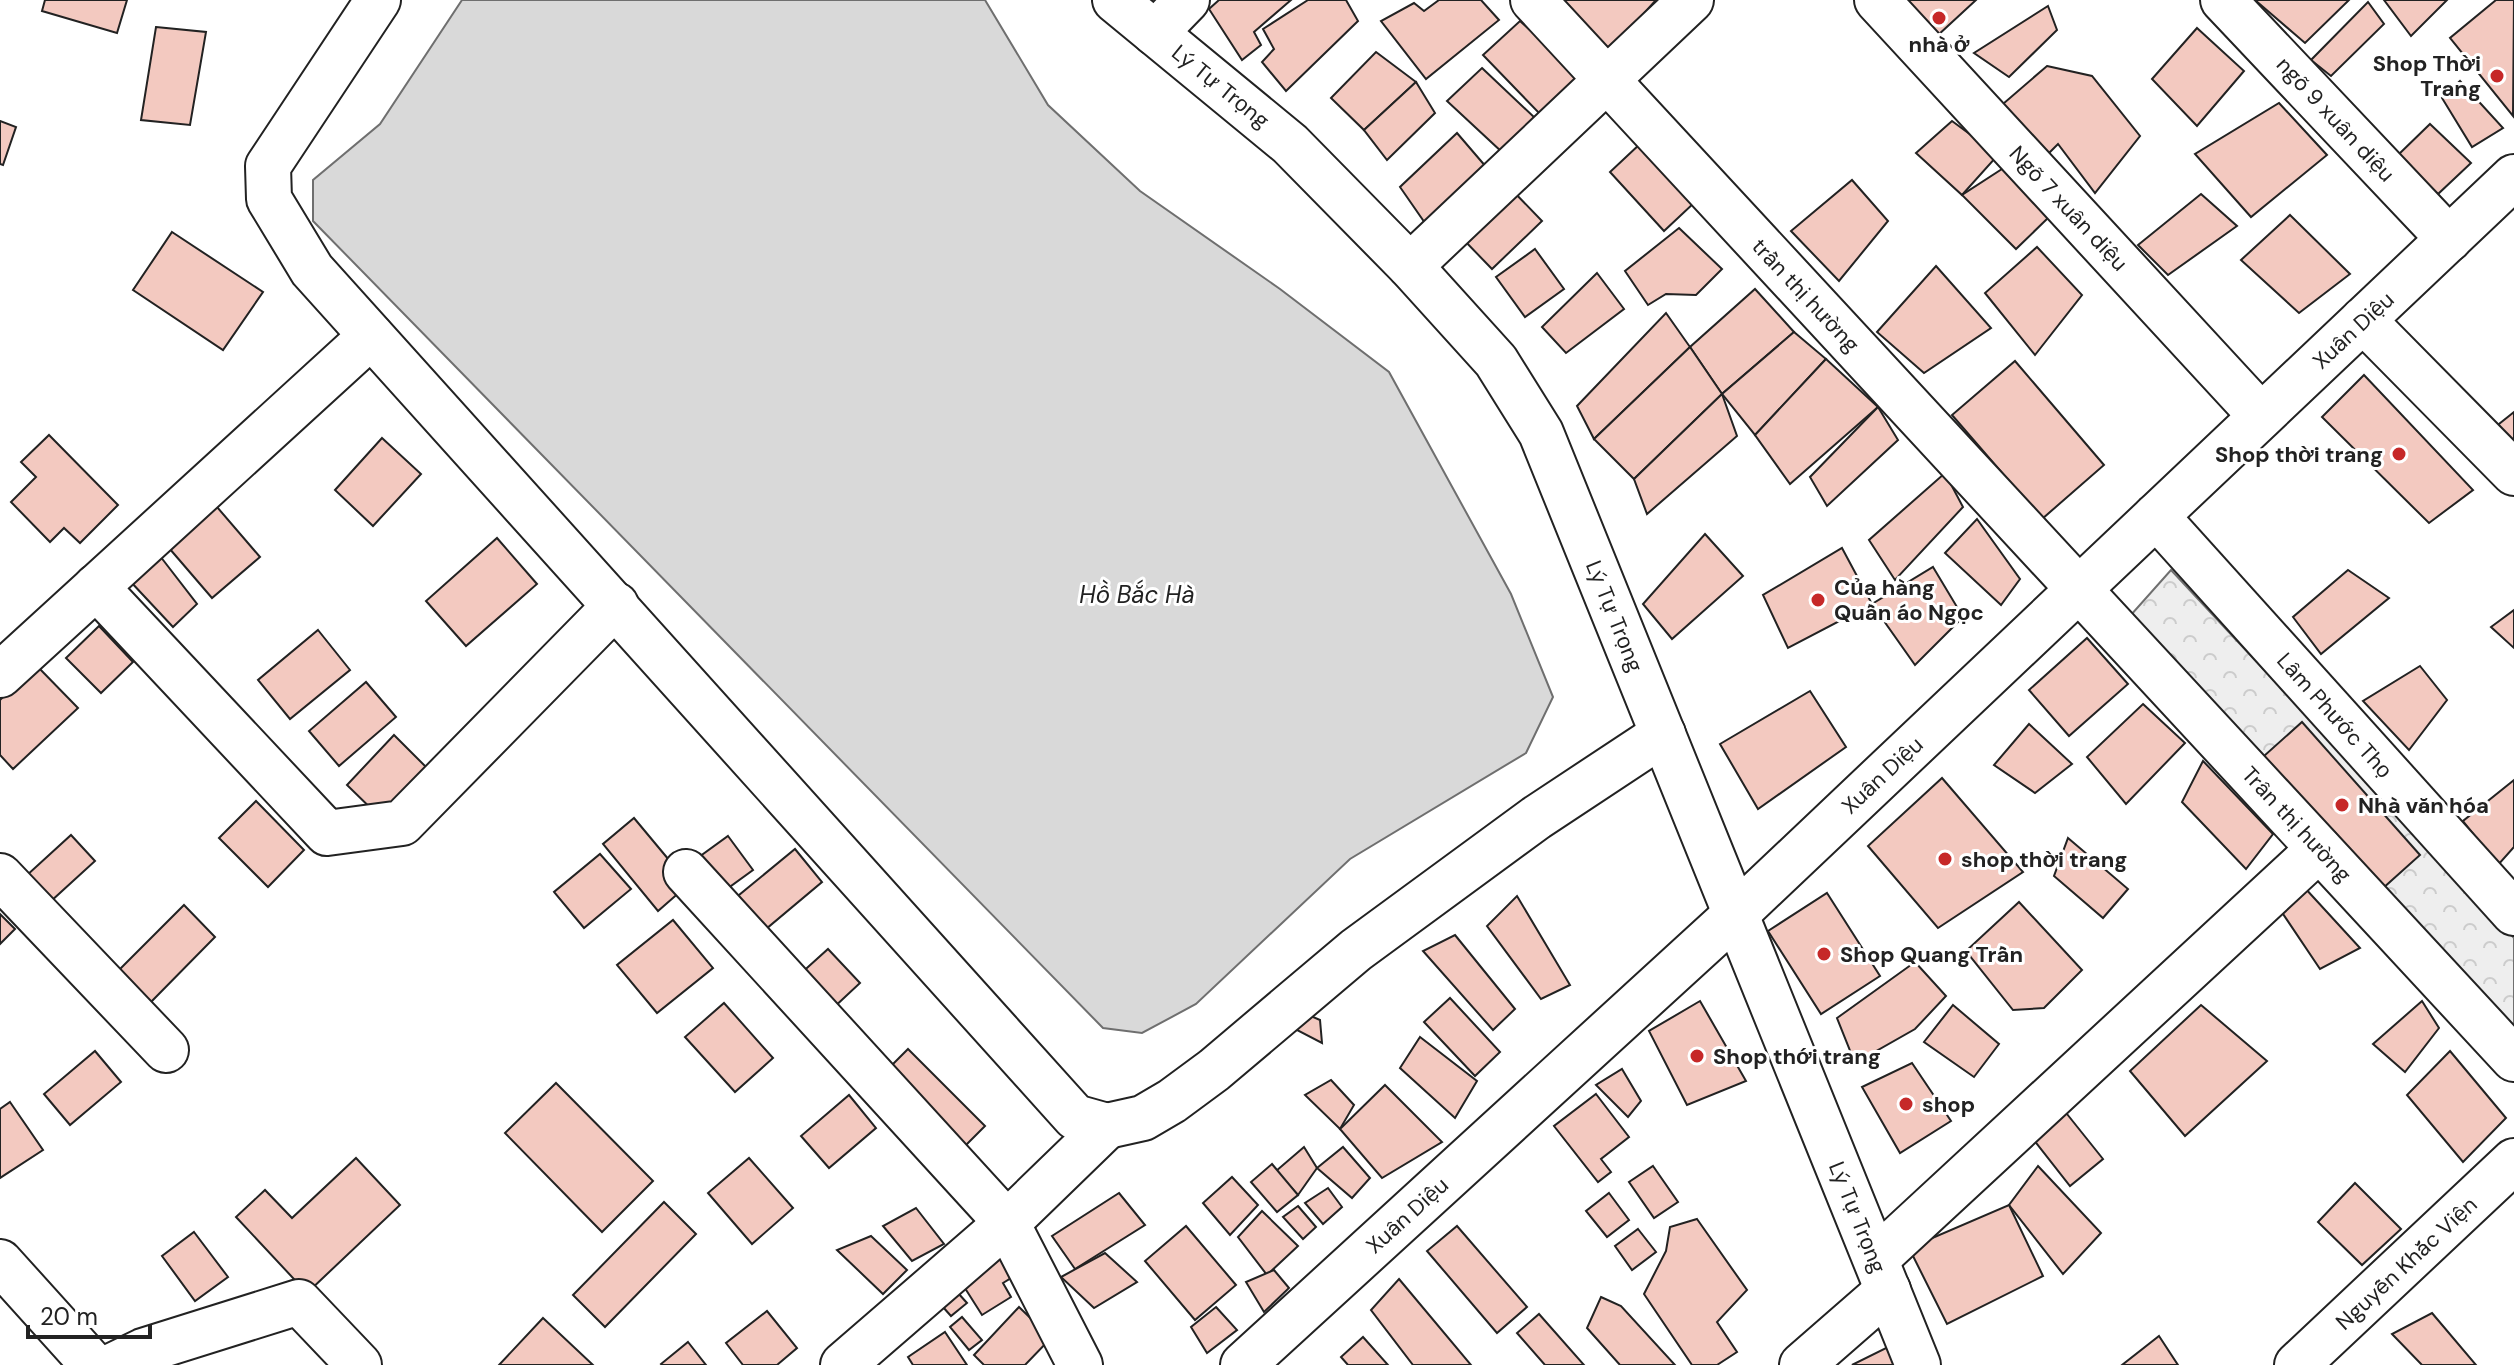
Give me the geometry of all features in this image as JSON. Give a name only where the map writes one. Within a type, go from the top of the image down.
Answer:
[{"type":"street","points":[[378,0],[268,166],[269,199],[312,270],[1075,1117],[1107,1126],[1143,1118],[1172,1101],[1214,1070],[1356,950],[1536,818],[1663,734]]},
{"type":"street","name":"Lý Tự Trọng","points":[[1115,0],[1290,144],[1410,266],[1496,361],[1541,433],[1918,1365]]},
{"type":"street","points":[[1155,33],[1187,0]]},
{"type":"street","name":"trần thị hường","points":[[1533,0],[2079,589]]},
{"type":"street","points":[[1410,266],[1609,81],[1691,0]]},
{"type":"street","name":"Ngõ 7 xuân diệu","points":[[1877,0],[2261,416]]},
{"type":"street","name":"ngõ 9 xuân diệu","points":[[2223,0],[2449,239]]},
{"type":"street","name":"Xuân Diệu","points":[[1243,1365],[1736,914],[2514,177]]},
{"type":"street","points":[[2363,320],[2514,473]]},
{"type":"street","points":[[0,675],[371,336]]},
{"type":"street","name":"Lâm Phước Thọ","points":[[2156,516],[2514,913]]},
{"type":"street","points":[[96,587],[327,833],[402,823],[616,605]]},
{"type":"street","name":"Trân thị hường","points":[[2079,589],[2514,1059]]},
{"type":"street","points":[[1802,1365],[1882,1275],[2319,849]]},
{"type":"street","points":[[686,872],[1007,1223],[1080,1365]]},
{"type":"street","points":[[0,876],[166,1050]]},
{"type":"street","points":[[843,1365],[1007,1223],[1107,1126]]},
{"type":"street","name":"Nguyễn Khắc Viện","points":[[2297,1365],[2514,1161]]},
{"type":"street","points":[[0,1262],[93,1365]]},
{"type":"street","points":[[114,1365],[143,1351],[299,1302],[359,1365]]},
{"type":"green space","points":[[2171,570],[2514,938],[2514,1030],[2382,889],[2264,756],[2130,616]]},
{"type":"water","name":"Hồ Bắc Hà","points":[[462,0],[985,0],[1048,105],[1140,191],[1280,289],[1389,372],[1511,594],[1553,697],[1526,753],[1350,859],[1196,1004],[1142,1033],[1103,1028],[313,221],[313,180],[380,124]]},
{"type":"building","points":[[45,0],[127,0],[117,33],[42,11]]},
{"type":"building","points":[[1219,0],[1291,0],[1254,32],[1261,45],[1242,60],[1209,9]]},
{"type":"building","points":[[1308,0],[1346,0],[1358,21],[1286,91],[1262,62],[1274,49],[1263,29]]},
{"type":"building","points":[[1439,0],[1481,0],[1499,20],[1426,79],[1381,21],[1414,3],[1424,11]]},
{"type":"building","points":[[1560,0],[1656,0],[1609,52]]},
{"type":"building","name":"nhà ở","points":[[1904,0],[1976,0],[1937,36]]},
{"type":"building","points":[[2255,0],[2349,0],[2305,43]]},
{"type":"building","points":[[2384,0],[2447,0],[2411,36]]},
{"type":"building","name":"Shop Thời Trang","points":[[2496,0],[2514,0],[2513,116],[2450,38]]},
{"type":"building","points":[[2368,2],[2384,24],[2331,76],[2311,60]]},
{"type":"building","points":[[2048,6],[2057,30],[2009,77],[1974,53]]},
{"type":"building","points":[[1520,21],[1583,78],[1539,113],[1483,55]]},
{"type":"building","points":[[156,27],[206,32],[190,125],[141,120]]},
{"type":"building","points":[[2197,28],[2244,71],[2197,126],[2152,79]]},
{"type":"building","points":[[1376,52],[1416,82],[1364,130],[1331,98]]},
{"type":"building","points":[[2047,66],[2092,76],[2140,136],[2095,193],[2058,144],[2045,157],[1996,110]]},
{"type":"building","points":[[1482,68],[1535,118],[1503,153],[1447,101]]},
{"type":"building","points":[[2460,81],[2503,128],[2472,147],[2442,98]]},
{"type":"building","points":[[1416,82],[1435,113],[1387,160],[1364,130]]},
{"type":"building","points":[[2279,103],[2327,155],[2251,217],[2195,154]]},
{"type":"building","points":[[0,121],[16,127],[3,165],[0,164]]},
{"type":"building","points":[[1952,121],[1998,155],[1962,195],[1916,153]]},
{"type":"building","points":[[2430,124],[2471,163],[2438,194],[2398,155]]},
{"type":"building","points":[[1457,133],[1487,168],[1425,223],[1400,187]]},
{"type":"building","points":[[1641,143],[1695,202],[1664,231],[1610,172]]},
{"type":"building","points":[[2002,169],[2049,217],[2016,249],[1962,195]]},
{"type":"building","points":[[1852,180],[1888,221],[1839,281],[1791,231]]},
{"type":"building","points":[[1511,189],[1542,221],[1492,269],[1461,237]]},
{"type":"building","points":[[2201,194],[2237,226],[2168,275],[2138,245]]},
{"type":"building","points":[[2290,215],[2350,274],[2299,313],[2241,260]]},
{"type":"building","points":[[1679,228],[1722,269],[1696,295],[1666,294],[1648,305],[1625,271]]},
{"type":"building","points":[[172,232],[263,292],[223,350],[133,290]]},
{"type":"building","points":[[2037,247],[2082,295],[2035,355],[1985,293]]},
{"type":"building","points":[[1535,249],[1564,289],[1525,317],[1496,277]]},
{"type":"building","points":[[1936,266],[1991,328],[1924,373],[1877,332]]},
{"type":"building","points":[[1597,273],[1624,309],[1566,353],[1542,327]]},
{"type":"building","points":[[1755,289],[1794,332],[1722,394],[1690,347]]},
{"type":"building","points":[[1666,313],[1690,347],[1594,439],[1577,406]]},
{"type":"building","points":[[1794,332],[1826,359],[1755,435],[1722,394]]},
{"type":"building","points":[[1690,347],[1722,394],[1634,479],[1594,439]]},
{"type":"building","points":[[1826,359],[1878,407],[1790,484],[1755,435]]},
{"type":"building","points":[[2015,361],[2104,465],[2042,519],[1952,415]]},
{"type":"building","name":"Shop thời trang","points":[[2364,375],[2473,490],[2429,523],[2322,417]]},
{"type":"building","points":[[1722,394],[1737,436],[1647,514],[1634,479]]},
{"type":"building","points":[[1878,407],[1898,440],[1827,506],[1810,477]]},
{"type":"building","points":[[2514,412],[2514,443],[2494,428]]},
{"type":"building","points":[[49,435],[118,505],[80,543],[64,528],[50,542],[11,502],[36,477],[21,462]]},
{"type":"building","points":[[382,438],[421,474],[373,526],[335,490]]},
{"type":"building","points":[[1945,473],[1963,507],[1895,580],[1869,540]]},
{"type":"building","points":[[211,500],[260,557],[212,598],[163,541]]},
{"type":"building","points":[[1977,519],[2020,579],[2001,605],[1945,553]]},
{"type":"building","points":[[1705,534],[1743,576],[1672,639],[1643,604]]},
{"type":"building","points":[[497,538],[537,584],[466,646],[426,601]]},
{"type":"building","name":"Của hàng Quần áo Ngọc","points":[[1842,548],[1872,604],[1788,648],[1763,595]]},
{"type":"building","points":[[160,556],[197,604],[173,627],[130,581]]},
{"type":"building","points":[[1933,567],[1963,617],[1915,665],[1872,604]]},
{"type":"building","points":[[2348,570],[2389,598],[2321,654],[2293,617]]},
{"type":"building","points":[[2514,610],[2514,648],[2491,627]]},
{"type":"building","points":[[99,626],[133,662],[101,693],[66,658]]},
{"type":"building","points":[[318,630],[350,670],[290,719],[258,680]]},
{"type":"building","points":[[2087,638],[2128,684],[2069,736],[2029,690]]},
{"type":"building","points":[[36,665],[78,708],[13,769],[0,755],[0,700]]},
{"type":"building","points":[[2420,666],[2447,700],[2409,750],[2363,701]]},
{"type":"building","points":[[366,682],[396,717],[339,766],[309,731]]},
{"type":"building","points":[[1810,691],[1846,747],[1758,809],[1720,744]]},
{"type":"building","points":[[2143,704],[2185,743],[2126,804],[2087,757]]},
{"type":"building","name":"Nhà văn hóa","points":[[2302,722],[2420,855],[2382,889],[2264,756]]},
{"type":"building","points":[[2029,724],[2072,764],[2035,793],[1994,765]]},
{"type":"building","points":[[394,735],[434,775],[387,824],[347,785]]},
{"type":"building","points":[[2203,761],[2273,834],[2246,869],[2182,802]]},
{"type":"building","name":"shop thời trang","points":[[1942,778],[2023,872],[1938,928],[1868,846]]},
{"type":"building","points":[[2514,780],[2514,847],[2498,865],[2463,821]]},
{"type":"building","points":[[256,801],[304,850],[268,887],[219,838]]},
{"type":"building","points":[[634,818],[689,884],[658,911],[603,844]]},
{"type":"building","points":[[71,835],[95,861],[50,902],[26,876]]},
{"type":"building","points":[[728,836],[753,870],[724,891],[699,857]]},
{"type":"building","points":[[2068,838],[2128,889],[2103,918],[2054,876]]},
{"type":"building","points":[[795,849],[822,882],[760,934],[733,900]]},
{"type":"building","points":[[600,854],[631,889],[584,928],[554,892]]},
{"type":"building","points":[[2304,887],[2360,948],[2320,969],[2277,905]]},
{"type":"building","name":"Shop Quang Trần","points":[[1827,893],[1880,976],[1821,1014],[1768,931]]},
{"type":"building","points":[[1517,896],[1570,985],[1541,999],[1487,926]]},
{"type":"building","points":[[2019,902],[2082,970],[2044,1008],[2013,1010],[1966,951]]},
{"type":"building","points":[[184,905],[215,937],[148,1005],[116,973]]},
{"type":"building","points":[[0,914],[15,929],[0,944]]},
{"type":"building","points":[[673,920],[713,968],[657,1013],[617,965]]},
{"type":"building","points":[[1455,935],[1515,1009],[1493,1030],[1423,951]]},
{"type":"building","points":[[828,949],[860,983],[831,1010],[798,976]]},
{"type":"building","points":[[1915,962],[1946,996],[1915,1029],[1855,1063],[1837,1018]]},
{"type":"building","points":[[1450,998],[1500,1052],[1475,1076],[1424,1022]]},
{"type":"building","name":"Shop thới trang","points":[[1700,1001],[1746,1081],[1687,1105],[1649,1031]]},
{"type":"building","points":[[2422,1001],[2439,1028],[2405,1072],[2373,1044]]},
{"type":"building","points":[[724,1003],[773,1058],[735,1092],[685,1037]]},
{"type":"building","points":[[1953,1005],[1999,1044],[1974,1077],[1924,1042]]},
{"type":"building","points":[[2201,1005],[2267,1061],[2185,1136],[2130,1071]]},
{"type":"building","points":[[1304,1013],[1320,1020],[1322,1043],[1293,1028]]},
{"type":"building","points":[[1420,1037],[1477,1081],[1455,1118],[1400,1068]]},
{"type":"building","points":[[908,1049],[985,1126],[962,1149],[885,1072]]},
{"type":"building","points":[[95,1051],[121,1082],[70,1125],[44,1094]]},
{"type":"building","points":[[2450,1051],[2506,1118],[2463,1162],[2407,1095]]},
{"type":"building","name":"shop","points":[[1912,1063],[1951,1121],[1900,1153],[1862,1087]]},
{"type":"building","points":[[1622,1069],[1641,1101],[1628,1117],[1596,1085]]},
{"type":"building","points":[[1331,1080],[1354,1105],[1340,1129],[1305,1095]]},
{"type":"building","points":[[556,1083],[653,1181],[602,1232],[505,1133]]},
{"type":"building","points":[[1385,1085],[1442,1142],[1382,1178],[1340,1129]]},
{"type":"building","points":[[1596,1094],[1629,1137],[1601,1159],[1611,1172],[1598,1182],[1554,1126]]},
{"type":"building","points":[[849,1095],[876,1128],[829,1168],[801,1136]]},
{"type":"building","points":[[10,1102],[43,1150],[0,1178],[0,1109]]},
{"type":"building","points":[[2063,1109],[2103,1159],[2070,1186],[2030,1135]]},
{"type":"building","points":[[1304,1147],[1317,1168],[1298,1195],[1276,1171]]},
{"type":"building","points":[[1343,1147],[1370,1178],[1352,1198],[1317,1168]]},
{"type":"building","points":[[356,1158],[400,1205],[307,1293],[236,1217],[265,1190],[292,1218]]},
{"type":"building","points":[[749,1158],[793,1208],[752,1244],[708,1193]]},
{"type":"building","points":[[1272,1164],[1298,1195],[1277,1212],[1251,1182]]},
{"type":"building","points":[[1653,1166],[1678,1202],[1654,1218],[1629,1182]]},
{"type":"building","points":[[2038,1166],[2101,1233],[2063,1274],[2009,1205]]},
{"type":"building","points":[[1232,1177],[1258,1205],[1230,1235],[1203,1203]]},
{"type":"building","points":[[2355,1183],[2401,1229],[2362,1265],[2318,1222]]},
{"type":"building","points":[[1328,1188],[1342,1207],[1323,1224],[1305,1203]]},
{"type":"building","points":[[1119,1193],[1145,1225],[1075,1269],[1052,1236]]},
{"type":"building","points":[[1609,1193],[1629,1220],[1607,1237],[1586,1211]]},
{"type":"building","points":[[664,1202],[696,1234],[605,1327],[573,1295]]},
{"type":"building","points":[[2009,1205],[2043,1276],[1947,1324],[1909,1248]]},
{"type":"building","points":[[1298,1206],[1316,1227],[1303,1239],[1283,1217]]},
{"type":"building","points":[[916,1208],[944,1244],[912,1261],[883,1226]]},
{"type":"building","points":[[1262,1211],[1298,1246],[1267,1275],[1238,1237]]},
{"type":"building","points":[[1697,1219],[1747,1290],[1717,1322],[1737,1352],[1717,1365],[1692,1365],[1644,1294],[1666,1251],[1670,1227]]},
{"type":"building","points":[[1186,1226],[1236,1285],[1195,1320],[1145,1261]]},
{"type":"building","points":[[1457,1226],[1527,1307],[1497,1333],[1427,1251]]},
{"type":"building","points":[[1638,1229],[1656,1252],[1632,1270],[1615,1246]]},
{"type":"building","points":[[194,1232],[228,1277],[195,1301],[162,1256]]},
{"type":"building","points":[[871,1236],[907,1270],[883,1294],[837,1250]]},
{"type":"building","points":[[1006,1242],[1024,1270],[1003,1283],[1011,1297],[982,1315],[956,1274]]},
{"type":"building","points":[[1105,1253],[1137,1282],[1094,1308],[1061,1277]]},
{"type":"building","points":[[1274,1270],[1289,1288],[1264,1312],[1246,1282]]},
{"type":"building","points":[[1399,1279],[1471,1365],[1413,1365],[1371,1310]]},
{"type":"building","points":[[949,1283],[967,1303],[951,1316],[934,1297]]},
{"type":"building","points":[[1601,1297],[1621,1306],[1675,1365],[1620,1365],[1587,1328]]},
{"type":"building","points":[[1019,1307],[1051,1338],[1025,1365],[984,1365],[974,1355]]},
{"type":"building","points":[[1216,1307],[1237,1330],[1207,1353],[1191,1327]]},
{"type":"building","points":[[767,1311],[797,1348],[777,1365],[743,1365],[726,1343]]},
{"type":"building","points":[[2432,1313],[2476,1365],[2422,1365],[2392,1334]]},
{"type":"building","points":[[1539,1314],[1584,1365],[1545,1365],[1517,1333]]},
{"type":"building","points":[[962,1317],[982,1340],[969,1350],[950,1327]]},
{"type":"building","points":[[543,1318],[593,1365],[499,1365]]},
{"type":"building","points":[[945,1332],[967,1365],[913,1365],[908,1357]]},
{"type":"building","points":[[2159,1336],[2178,1365],[2122,1365]]},
{"type":"building","points":[[1363,1337],[1388,1365],[1348,1365],[1341,1357]]},
{"type":"building","points":[[688,1342],[706,1365],[661,1364]]},
{"type":"building","points":[[1888,1347],[1897,1365],[1852,1365]]},
{"type":"place","name":"nhà ở","points":[[1939,18]]},
{"type":"place","name":"Shop Thời Trang","points":[[2497,76]]},
{"type":"place","name":"Shop thời trang","points":[[2399,454]]},
{"type":"place","name":"Của hàng Quần áo Ngọc","points":[[1818,600]]},
{"type":"place","name":"Nhà văn hóa","points":[[2342,805]]},
{"type":"place","name":"shop thời trang","points":[[1945,859]]},
{"type":"place","name":"Shop Quang Trần","points":[[1824,954]]},
{"type":"place","name":"Shop thới trang","points":[[1697,1056]]},
{"type":"place","name":"shop","points":[[1906,1104]]}]
